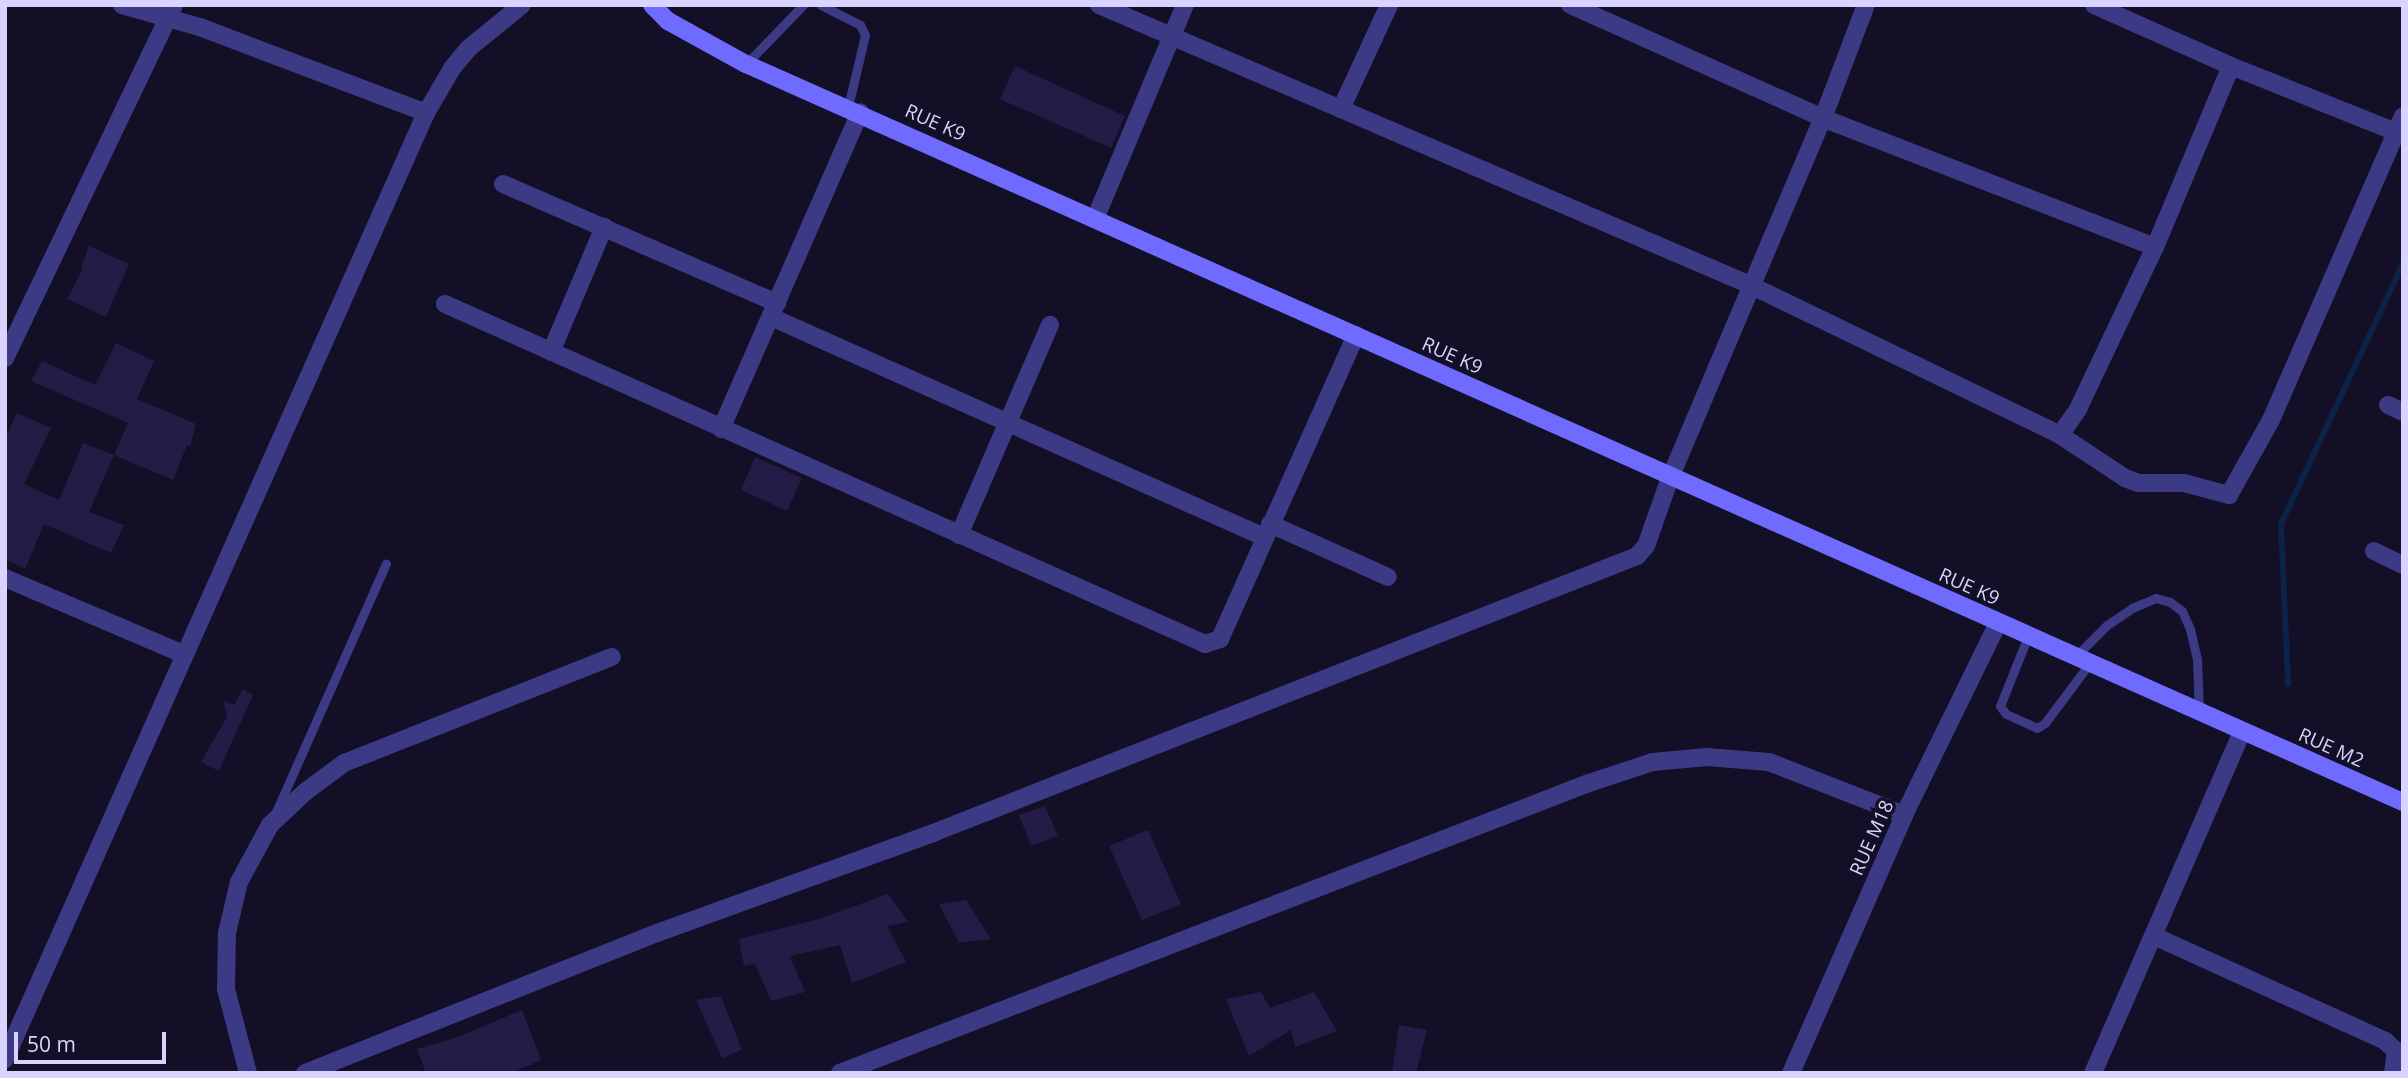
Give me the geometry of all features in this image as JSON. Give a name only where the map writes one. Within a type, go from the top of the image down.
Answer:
[{"type":"street","points":[[122,5],[172,11],[426,113]]},
{"type":"street","points":[[5,1059],[426,113],[453,66],[469,48],[522,5]]},
{"type":"street","name":"RUE K9","points":[[652,5],[668,21],[746,64],[2242,732]]},
{"type":"street","points":[[1099,5],[1751,285],[2060,435],[2125,478],[2138,483],[2184,482],[2229,495],[2271,420],[2399,124],[2231,66],[2094,5]]},
{"type":"street","points":[[1096,219],[1185,5]]},
{"type":"street","points":[[1341,109],[1389,5]]},
{"type":"street","points":[[1570,5],[1823,118],[2155,247]]},
{"type":"street","points":[[305,1073],[657,933],[933,833],[1637,556],[1646,546],[1670,478],[1823,118],[1866,5]]},
{"type":"street","points":[[5,358],[172,11]]},
{"type":"street","points":[[2060,435],[2078,409],[2155,247],[2231,66]]},
{"type":"street","points":[[721,429],[774,310],[854,110]]},
{"type":"street","points":[[503,184],[604,227],[1006,422],[1267,531],[1388,577]]},
{"type":"street","points":[[551,352],[604,227]]},
{"type":"street","points":[[445,304],[1205,644],[1214,644],[1220,639],[1356,335]]},
{"type":"street","points":[[959,535],[1050,325]]},
{"type":"street","points":[[2374,551],[2403,565]]},
{"type":"street","points":[[5,578],[183,654]]},
{"type":"street","name":"RUE M18","points":[[1791,1073],[1904,814],[1998,623]]},
{"type":"street","points":[[248,1073],[226,989],[227,933],[239,882],[270,825],[305,792],[344,764],[612,657]]},
{"type":"street","points":[[2093,1073],[2242,732]]},
{"type":"street","name":"RUE M2","points":[[2242,732],[2403,803]]},
{"type":"street","points":[[839,1073],[1589,783],[1653,762],[1707,757],[1769,762],[1904,814]]},
{"type":"street","points":[[2154,936],[2385,1041],[2396,1051],[2393,1073]]},
{"type":"lane","points":[[746,64],[803,5]]},
{"type":"lane","points":[[821,5],[860,25],[865,35],[854,110]]},
{"type":"lane","points":[[270,825],[386,564]]},
{"type":"lane","points":[[2028,636],[2000,706],[2006,714],[2037,728],[2045,723],[2082,661],[2108,625],[2132,608],[2156,598],[2171,602],[2182,611],[2190,629],[2197,660],[2199,713]]},
{"type":"building","points":[[1015,66],[1125,116],[1111,148],[1000,99]]},
{"type":"building","points":[[89,246],[129,264],[106,317],[67,299],[83,268],[81,267]]},
{"type":"building","points":[[116,343],[154,361],[137,399],[196,424],[190,446],[187,445],[173,480],[114,455],[128,423],[31,381],[42,361],[95,385]]},
{"type":"building","points":[[17,413],[51,428],[24,484],[59,500],[83,443],[114,455],[89,512],[124,525],[111,553],[44,524],[25,569],[5,559],[5,438]]},
{"type":"building","points":[[755,457],[802,478],[787,511],[741,490]]},
{"type":"building","points":[[243,689],[253,695],[219,771],[201,762],[227,717],[223,700],[234,705]]},
{"type":"building","points":[[1045,806],[1058,836],[1031,846],[1019,815]]},
{"type":"building","points":[[1148,830],[1181,904],[1142,920],[1109,846]]},
{"type":"building","points":[[888,894],[908,922],[887,926],[906,962],[852,983],[840,945],[790,956],[805,992],[771,1001],[755,964],[744,966],[739,939],[819,919]]},
{"type":"building","points":[[966,900],[991,939],[959,943],[939,904]]},
{"type":"building","points":[[1261,992],[1270,1008],[1314,992],[1337,1031],[1295,1047],[1291,1030],[1249,1056],[1226,999]]},
{"type":"building","points":[[721,996],[742,1050],[722,1058],[696,1000]]},
{"type":"building","points":[[522,1010],[541,1060],[511,1073],[426,1073],[417,1049],[455,1038]]},
{"type":"building","points":[[1399,1025],[1427,1030],[1416,1073],[1392,1073]]},
{"type":"waterway","points":[[2288,684],[2281,524],[2403,263]]}]
